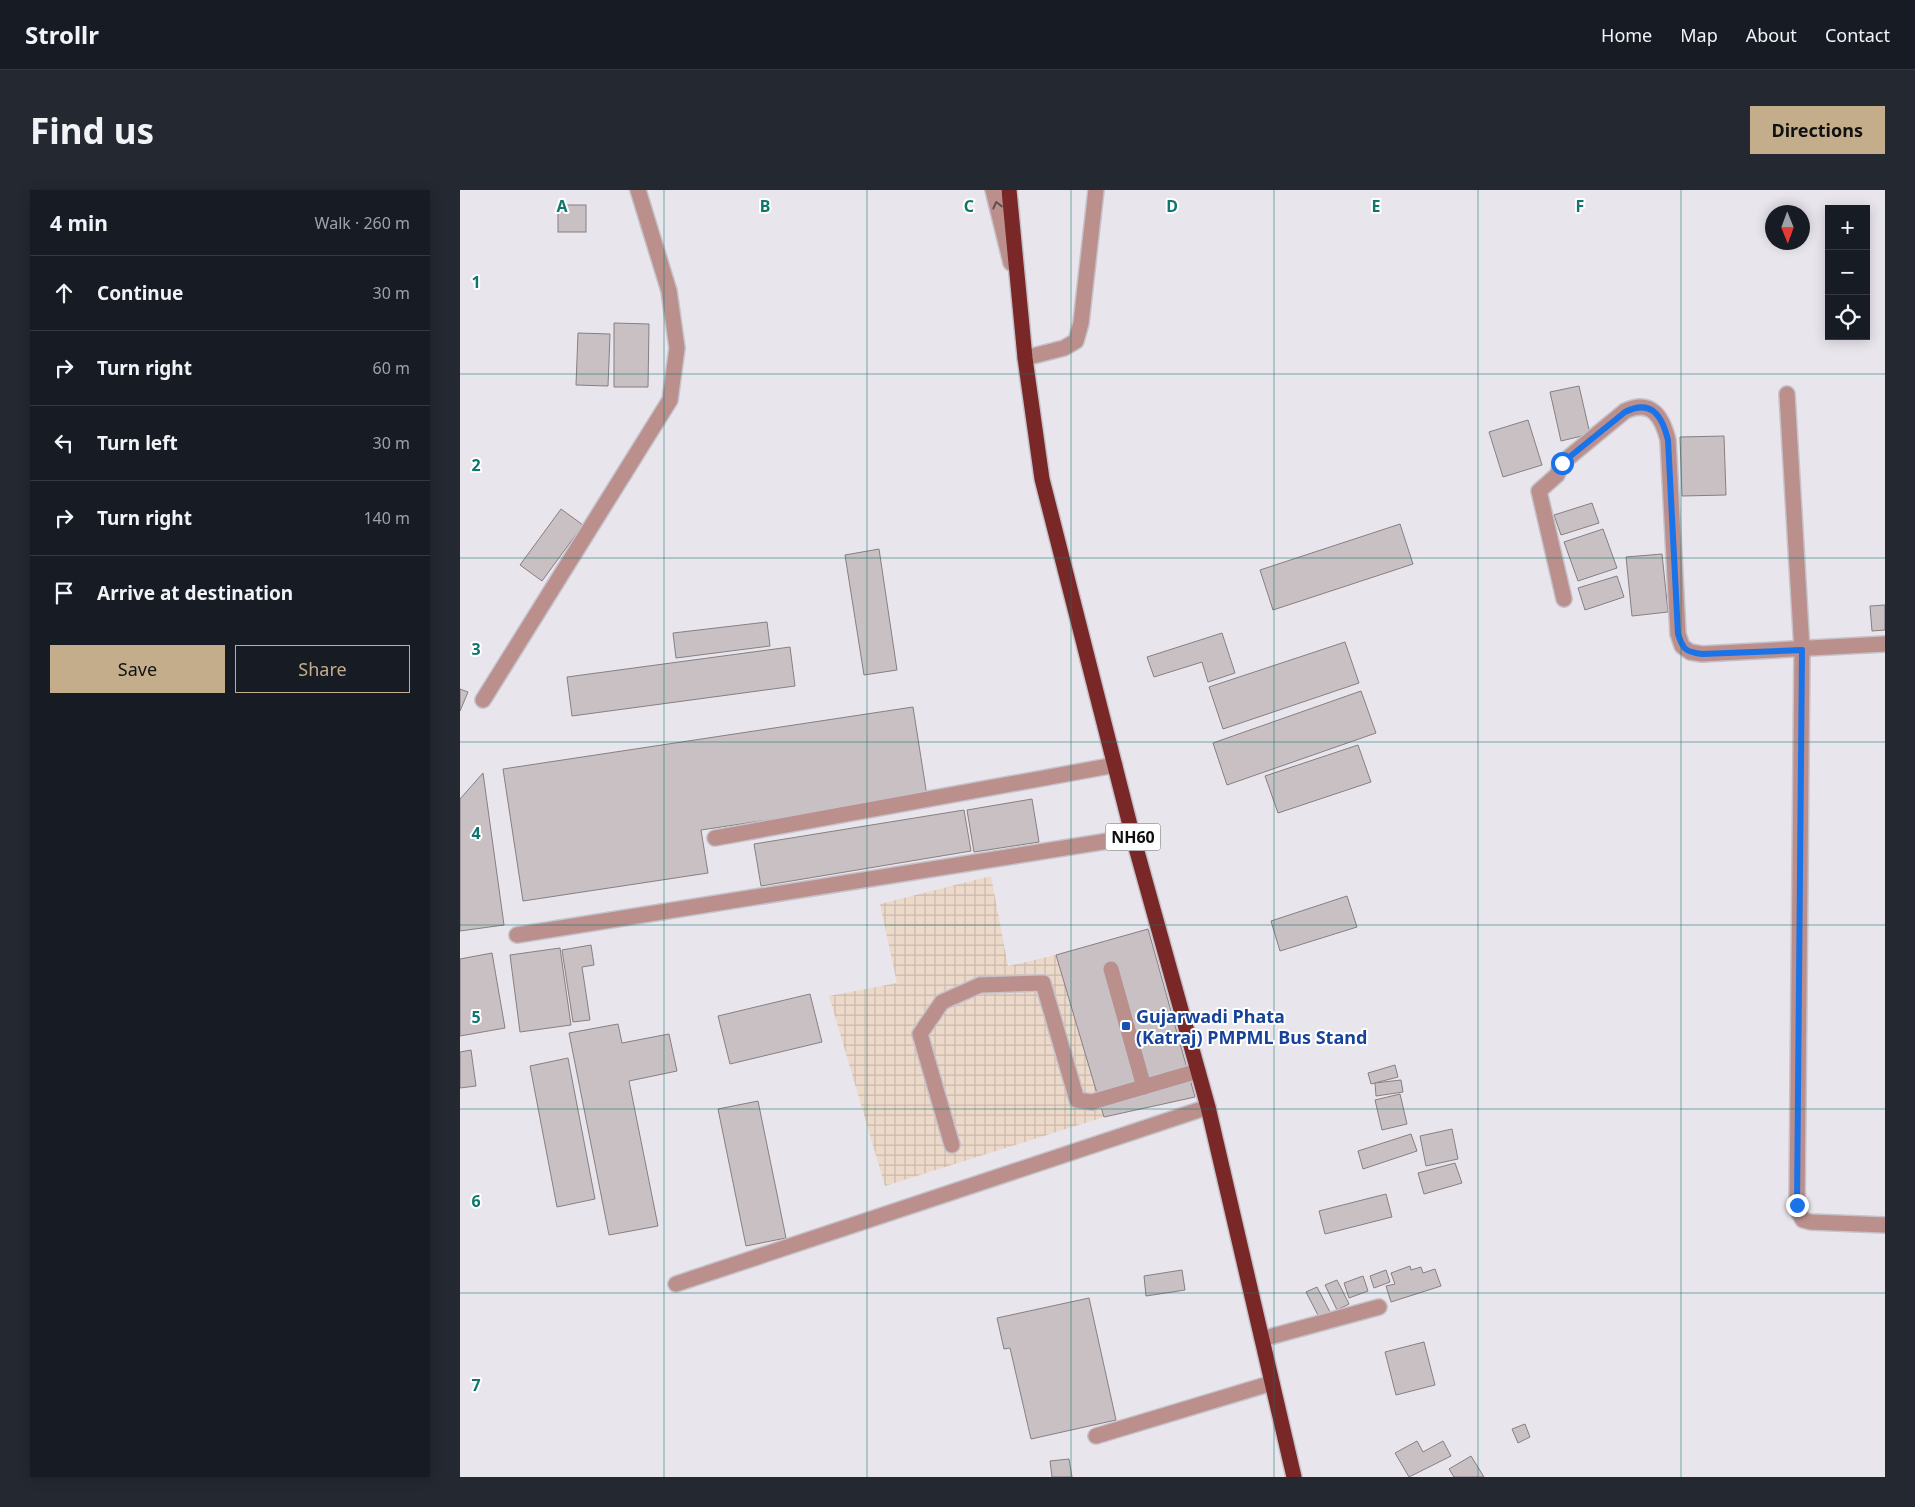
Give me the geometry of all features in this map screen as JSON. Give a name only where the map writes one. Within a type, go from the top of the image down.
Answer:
[{"type":"highway","name":"NH60","points":[[1009,190],[1025,358],[1042,479],[1133,836],[1208,1107],[1294,1477]]},
{"type":"street","points":[[483,700],[670,400],[677,348],[669,291],[638,190]]},
{"type":"street","points":[[993,190],[1017,286]]},
{"type":"street","points":[[1025,358],[1064,348],[1076,341],[1081,323],[1096,190]]},
{"type":"street","points":[[1786,394],[1802,650],[1797,1205],[1803,1220],[1811,1222],[1885,1225]]},
{"type":"street","points":[[1564,599],[1539,492],[1557,475],[1562,463],[1618,417],[1635,407],[1646,407],[1656,413],[1664,425],[1668,440],[1678,634],[1682,646],[1690,652],[1702,654],[1885,644]]},
{"type":"street","points":[[715,838],[1115,765]]},
{"type":"street","points":[[518,935],[1133,836]]},
{"type":"street","points":[[1111,969],[1144,1087]]},
{"type":"street","points":[[952,1145],[920,1034],[942,1002],[980,985],[1043,982],[1077,1100],[1092,1102],[1198,1071]]},
{"type":"street","points":[[676,1284],[1208,1107]]},
{"type":"street","points":[[1262,1339],[1379,1307]]},
{"type":"street","points":[[1096,1436],[1272,1383]]},
{"type":"shaded area","points":[[991,876],[1008,966],[1056,955],[1104,1117],[885,1186],[829,996],[897,983],[880,904]]},
{"type":"building","points":[[558,205],[586,205],[586,232],[558,232]]},
{"type":"building","points":[[614,323],[649,324],[648,387],[614,387]]},
{"type":"building","points":[[578,333],[610,334],[608,386],[576,385]]},
{"type":"building","points":[[1579,386],[1590,434],[1561,441],[1550,392]]},
{"type":"building","points":[[1528,420],[1542,465],[1503,477],[1489,432]]},
{"type":"building","points":[[1724,436],[1726,495],[1682,496],[1680,437]]},
{"type":"building","points":[[1592,503],[1599,523],[1561,535],[1554,515]]},
{"type":"building","points":[[561,509],[583,525],[542,581],[520,565]]},
{"type":"building","points":[[1400,524],[1413,564],[1273,610],[1260,570]]},
{"type":"building","points":[[1603,529],[1617,568],[1578,581],[1564,542]]},
{"type":"building","points":[[879,549],[897,670],[864,675],[845,555]]},
{"type":"building","points":[[1662,554],[1668,612],[1632,616],[1626,557]]},
{"type":"building","points":[[1617,576],[1624,597],[1585,610],[1578,588]]},
{"type":"building","points":[[1885,605],[1885,630],[1872,631],[1870,606]]},
{"type":"building","points":[[767,622],[770,646],[676,658],[673,633]]},
{"type":"building","points":[[1222,633],[1235,673],[1208,682],[1202,662],[1154,677],[1147,657]]},
{"type":"building","points":[[1345,642],[1359,683],[1223,729],[1209,687]]},
{"type":"building","points":[[790,647],[795,686],[572,716],[567,677]]},
{"type":"building","points":[[460,689],[468,692],[460,711]]},
{"type":"building","points":[[1361,691],[1376,733],[1227,785],[1213,743]]},
{"type":"building","points":[[913,707],[927,796],[701,830],[708,873],[523,901],[503,769]]},
{"type":"building","points":[[1358,745],[1371,782],[1278,813],[1265,776]]},
{"type":"building","points":[[483,773],[504,925],[460,931],[460,799]]},
{"type":"building","points":[[1032,799],[1039,842],[974,852],[967,810]]},
{"type":"building","points":[[964,810],[971,851],[761,886],[754,844]]},
{"type":"building","points":[[1347,896],[1357,927],[1280,951],[1271,921]]},
{"type":"building","name":"Gujarwadi Phata (Katraj) PMPML Bus Stand","points":[[1148,929],[1195,1097],[1104,1117],[1056,955]]},
{"type":"building","points":[[591,945],[594,965],[582,967],[590,1020],[573,1022],[562,950]]},
{"type":"building","points":[[560,948],[571,1025],[520,1032],[510,955]]},
{"type":"building","points":[[492,953],[505,1028],[460,1036],[460,959]]},
{"type":"building","points":[[810,994],[822,1042],[730,1064],[718,1016]]},
{"type":"building","points":[[618,1024],[622,1043],[669,1034],[677,1071],[629,1081],[658,1226],[609,1235],[569,1033]]},
{"type":"building","points":[[471,1050],[476,1086],[460,1088],[460,1052]]},
{"type":"building","points":[[568,1058],[595,1199],[557,1207],[530,1066]]},
{"type":"building","points":[[1395,1065],[1398,1077],[1371,1084],[1368,1073]]},
{"type":"building","points":[[1401,1080],[1403,1092],[1376,1096],[1375,1083]]},
{"type":"building","points":[[1400,1094],[1407,1124],[1382,1130],[1375,1100]]},
{"type":"building","points":[[758,1101],[786,1238],[746,1246],[718,1109]]},
{"type":"building","points":[[1452,1129],[1458,1159],[1426,1166],[1420,1136]]},
{"type":"building","points":[[1411,1134],[1417,1151],[1363,1169],[1358,1151]]},
{"type":"building","points":[[1455,1163],[1462,1183],[1424,1194],[1418,1173]]},
{"type":"building","points":[[1386,1194],[1392,1217],[1325,1234],[1319,1211]]},
{"type":"building","points":[[1410,1266],[1411,1270],[1421,1267],[1423,1273],[1435,1269],[1441,1286],[1391,1302],[1386,1286],[1395,1284],[1391,1273]]},
{"type":"building","points":[[1182,1270],[1185,1290],[1146,1296],[1144,1276]]},
{"type":"building","points":[[1386,1270],[1390,1282],[1374,1288],[1370,1276]]},
{"type":"building","points":[[1363,1276],[1368,1291],[1349,1298],[1344,1283]]},
{"type":"building","points":[[1337,1280],[1349,1304],[1337,1310],[1325,1285]]},
{"type":"building","points":[[1317,1287],[1330,1312],[1319,1317],[1306,1292]]},
{"type":"building","points":[[1089,1298],[1116,1420],[1031,1439],[1010,1348],[1004,1349],[997,1318]]},
{"type":"building","points":[[1424,1342],[1435,1385],[1396,1395],[1385,1352]]},
{"type":"building","points":[[1525,1424],[1530,1437],[1518,1443],[1512,1429]]},
{"type":"building","points":[[1417,1441],[1423,1452],[1443,1441],[1451,1456],[1409,1477],[1395,1453]]},
{"type":"building","points":[[1471,1456],[1484,1477],[1454,1477],[1449,1469]]},
{"type":"building","points":[[1069,1459],[1072,1477],[1052,1477],[1050,1461]]},
{"type":"place","name":"Gujarwadi Phata (Katraj) PMPML Bus Stand","points":[[1126,1026]]},
{"type":"route","points":[[1562,463],[1625,412],[1635,407],[1646,407],[1656,413],[1664,425],[1668,440],[1678,634],[1682,646],[1690,652],[1702,654],[1802,650],[1797,1205]]}]
